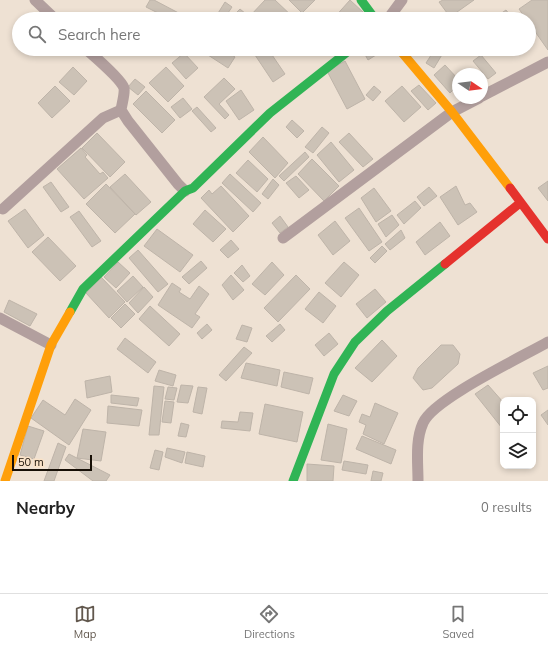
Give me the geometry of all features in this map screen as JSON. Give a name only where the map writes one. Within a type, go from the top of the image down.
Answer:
[{"type":"street","points":[[35,0],[48,12]]},
{"type":"street","points":[[361,0],[370,12]]},
{"type":"street","points":[[393,12],[402,0]]},
{"type":"street","points":[[94,56],[115,76],[124,87],[121,110],[128,121],[185,191]]},
{"type":"street","points":[[5,481],[52,345],[83,289],[185,191],[193,188],[270,112],[342,56]]},
{"type":"street","points":[[405,56],[452,112],[548,239]]},
{"type":"street","points":[[488,93],[548,62]]},
{"type":"street","points":[[283,238],[452,112],[467,104]]},
{"type":"street","points":[[3,209],[103,118],[121,110]]},
{"type":"street","points":[[293,481],[334,374],[355,342],[386,312],[520,203]]},
{"type":"street","points":[[0,318],[52,345]]},
{"type":"street","points":[[418,481],[418,442],[423,422],[435,409],[471,385],[548,342]]},
{"type":"building","points":[[150,0],[154,0],[177,12],[156,12],[146,7]]},
{"type":"building","points":[[265,0],[275,0],[288,12],[254,12]]},
{"type":"building","points":[[289,0],[315,0],[303,12],[301,12]]},
{"type":"building","points":[[350,0],[363,12],[339,12]]},
{"type":"building","points":[[443,0],[474,0],[457,12],[446,12],[439,2]]},
{"type":"building","points":[[532,0],[548,0],[548,50],[536,33],[536,12],[521,12],[519,9]]},
{"type":"building","points":[[225,2],[232,7],[229,12],[219,12]]},
{"type":"building","points":[[180,56],[187,56],[198,68],[186,79],[172,63]]},
{"type":"building","points":[[210,56],[234,56],[235,57],[228,68]]},
{"type":"building","points":[[256,56],[273,56],[285,74],[273,82]]},
{"type":"building","points":[[366,56],[374,56],[368,60]]},
{"type":"building","points":[[430,56],[441,56],[434,68],[426,63]]},
{"type":"building","points":[[482,56],[496,73],[488,79],[488,68],[479,68],[473,61]]},
{"type":"building","points":[[345,61],[365,99],[347,109],[327,71]]},
{"type":"building","points":[[445,65],[452,73],[452,91],[450,93],[434,75]]},
{"type":"building","points":[[73,67],[87,81],[74,95],[59,82]]},
{"type":"building","points":[[166,67],[184,86],[168,102],[149,83]]},
{"type":"building","points":[[224,78],[235,89],[219,104],[229,115],[225,119],[204,97]]},
{"type":"building","points":[[135,79],[145,87],[138,95],[128,87]]},
{"type":"building","points":[[419,85],[436,103],[428,110],[411,91]]},
{"type":"building","points":[[55,86],[70,101],[52,118],[38,103]]},
{"type":"building","points":[[374,86],[381,92],[373,101],[366,95]]},
{"type":"building","points":[[402,86],[421,107],[404,122],[385,101]]},
{"type":"building","points":[[241,90],[254,110],[239,120],[226,101]]},
{"type":"building","points":[[146,91],[175,120],[162,133],[133,104]]},
{"type":"building","points":[[183,98],[192,109],[180,118],[171,107]]},
{"type":"building","points":[[197,107],[216,128],[211,132],[192,111]]},
{"type":"building","points":[[292,120],[304,131],[297,138],[286,127]]},
{"type":"building","points":[[322,127],[329,133],[313,153],[305,147]]},
{"type":"building","points":[[97,133],[125,162],[110,177],[82,148]]},
{"type":"building","points":[[349,133],[373,159],[363,167],[339,142]]},
{"type":"building","points":[[263,137],[288,163],[275,178],[249,152]]},
{"type":"building","points":[[331,142],[354,170],[339,182],[317,155]]},
{"type":"building","points":[[81,148],[87,155],[85,157],[100,174],[103,172],[108,178],[84,199],[57,169]]},
{"type":"building","points":[[305,152],[309,157],[284,181],[279,176]]},
{"type":"building","points":[[312,159],[339,186],[324,201],[298,174]]},
{"type":"building","points":[[248,160],[268,179],[257,192],[236,173]]},
{"type":"building","points":[[125,174],[151,202],[136,215],[110,187]]},
{"type":"building","points":[[230,174],[261,203],[253,212],[222,183]]},
{"type":"building","points":[[296,176],[309,190],[299,198],[286,183]]},
{"type":"building","points":[[273,179],[279,185],[268,199],[262,194]]},
{"type":"building","points":[[548,181],[548,201],[538,188]]},
{"type":"building","points":[[51,182],[69,207],[61,212],[43,187]]},
{"type":"building","points":[[106,184],[135,214],[115,233],[86,204]]},
{"type":"building","points":[[221,186],[249,216],[233,232],[201,198],[209,190],[212,194]]},
{"type":"building","points":[[456,186],[465,205],[470,203],[477,212],[458,225],[440,197]]},
{"type":"building","points":[[429,187],[437,196],[424,206],[417,197]]},
{"type":"building","points":[[374,188],[391,211],[376,222],[361,198]]},
{"type":"building","points":[[415,201],[421,208],[404,224],[397,215]]},
{"type":"building","points":[[359,208],[382,242],[369,251],[345,218]]},
{"type":"building","points":[[25,209],[44,235],[28,248],[8,221]]},
{"type":"building","points":[[205,210],[226,229],[213,242],[193,224]]},
{"type":"building","points":[[79,211],[101,241],[92,247],[70,217]]},
{"type":"building","points":[[392,215],[399,225],[386,237],[378,224]]},
{"type":"building","points":[[280,216],[288,227],[280,233],[272,223]]},
{"type":"building","points":[[335,221],[350,241],[333,255],[318,235]]},
{"type":"building","points":[[440,222],[450,236],[425,255],[416,242]]},
{"type":"building","points":[[157,229],[193,255],[180,272],[144,246]]},
{"type":"building","points":[[401,230],[405,238],[390,250],[385,244]]},
{"type":"building","points":[[48,237],[76,266],[60,281],[32,252]]},
{"type":"building","points":[[231,240],[239,249],[228,258],[220,250]]},
{"type":"building","points":[[382,246],[387,251],[375,263],[370,258]]},
{"type":"building","points":[[138,250],[168,284],[158,292],[129,258]]},
{"type":"building","points":[[201,261],[207,268],[189,284],[182,277]]},
{"type":"building","points":[[118,262],[130,273],[116,288],[104,277]]},
{"type":"building","points":[[272,262],[284,275],[265,295],[252,284]]},
{"type":"building","points":[[344,262],[359,275],[341,297],[325,283]]},
{"type":"building","points":[[242,265],[250,276],[243,282],[234,273]]},
{"type":"building","points":[[231,275],[244,290],[233,300],[222,285]]},
{"type":"building","points":[[296,275],[310,289],[278,322],[264,308]]},
{"type":"building","points":[[133,276],[143,287],[127,302],[117,291]]},
{"type":"building","points":[[101,277],[125,302],[109,318],[86,293]]},
{"type":"building","points":[[172,283],[181,289],[179,292],[190,299],[199,286],[209,294],[195,314],[200,317],[192,328],[158,305]]},
{"type":"building","points":[[144,287],[153,297],[138,313],[129,303]]},
{"type":"building","points":[[375,289],[386,302],[367,318],[356,304]]},
{"type":"building","points":[[319,292],[336,306],[323,323],[305,309]]},
{"type":"building","points":[[9,300],[37,314],[30,326],[4,312]]},
{"type":"building","points":[[125,304],[135,314],[121,328],[111,318]]},
{"type":"building","points":[[150,306],[180,334],[169,346],[139,319]]},
{"type":"building","points":[[207,324],[212,330],[202,339],[197,333]]},
{"type":"building","points":[[280,324],[285,330],[272,342],[266,336]]},
{"type":"building","points":[[242,325],[252,328],[247,342],[236,339]]},
{"type":"building","points":[[329,333],[338,344],[324,356],[315,345]]},
{"type":"building","points":[[125,338],[156,362],[148,373],[117,349]]},
{"type":"building","points":[[382,340],[397,356],[372,382],[355,368]]},
{"type":"building","points":[[441,345],[453,345],[460,354],[458,364],[432,388],[423,390],[413,378],[418,368]]},
{"type":"building","points":[[244,347],[252,353],[226,381],[219,375]]},
{"type":"building","points":[[246,363],[280,370],[277,386],[241,378]]},
{"type":"building","points":[[548,366],[548,388],[543,390],[533,373]]},
{"type":"building","points":[[159,370],[176,375],[173,386],[155,381]]},
{"type":"building","points":[[284,372],[313,378],[309,394],[281,387]]},
{"type":"building","points":[[110,376],[112,392],[87,398],[85,381]]},
{"type":"building","points":[[181,385],[193,386],[188,403],[177,402]]},
{"type":"building","points":[[488,385],[500,399],[500,425],[475,394]]},
{"type":"building","points":[[154,386],[164,387],[159,435],[149,435]]},
{"type":"building","points":[[168,387],[177,388],[174,400],[165,399]]},
{"type":"building","points":[[198,387],[207,388],[202,414],[193,412]]},
{"type":"building","points":[[111,395],[139,398],[137,406],[111,403]]},
{"type":"building","points":[[343,395],[357,401],[349,416],[334,411]]},
{"type":"building","points":[[75,399],[91,410],[69,445],[31,418],[43,400],[65,415]]},
{"type":"building","points":[[165,401],[174,402],[171,423],[162,422]]},
{"type":"building","points":[[375,403],[398,413],[384,444],[363,434],[366,425],[359,422],[362,414],[370,417]]},
{"type":"building","points":[[265,404],[303,412],[297,442],[259,434]]},
{"type":"building","points":[[108,406],[142,410],[139,426],[107,423]]},
{"type":"building","points":[[548,410],[548,425],[541,415]]},
{"type":"building","points":[[240,412],[253,413],[250,431],[221,428],[222,421],[238,422]]},
{"type":"building","points":[[181,423],[189,425],[186,437],[178,436]]},
{"type":"building","points":[[328,424],[347,429],[341,463],[321,460]]},
{"type":"building","points":[[28,426],[44,431],[34,459],[20,455]]},
{"type":"building","points":[[83,429],[106,432],[101,461],[77,458]]},
{"type":"building","points":[[362,436],[396,450],[391,464],[356,449]]},
{"type":"building","points":[[58,443],[66,447],[54,481],[44,481]]},
{"type":"building","points":[[167,448],[185,452],[182,463],[165,457]]},
{"type":"building","points":[[155,450],[163,452],[159,470],[150,468]]},
{"type":"building","points":[[187,452],[205,456],[203,467],[185,463]]},
{"type":"building","points":[[69,454],[110,475],[106,481],[93,481],[65,460]]},
{"type":"building","points":[[344,461],[368,465],[366,474],[342,470]]},
{"type":"building","points":[[307,464],[334,466],[333,481],[307,481]]},
{"type":"building","points":[[373,471],[383,473],[381,481],[371,481]]},
{"type":"traffic: fast","points":[[361,0],[370,12]]},
{"type":"traffic: fast","points":[[70,312],[83,289],[185,191],[193,188],[270,113],[342,56]]},
{"type":"traffic: fast","points":[[293,481],[334,374],[355,342],[387,311],[445,264]]},
{"type":"traffic: slow","points":[[405,56],[452,112],[510,188]]},
{"type":"traffic: slow","points":[[5,481],[51,345],[70,312]]},
{"type":"traffic: jam","points":[[510,188],[548,239]]},
{"type":"traffic: jam","points":[[445,264],[520,203]]}]
